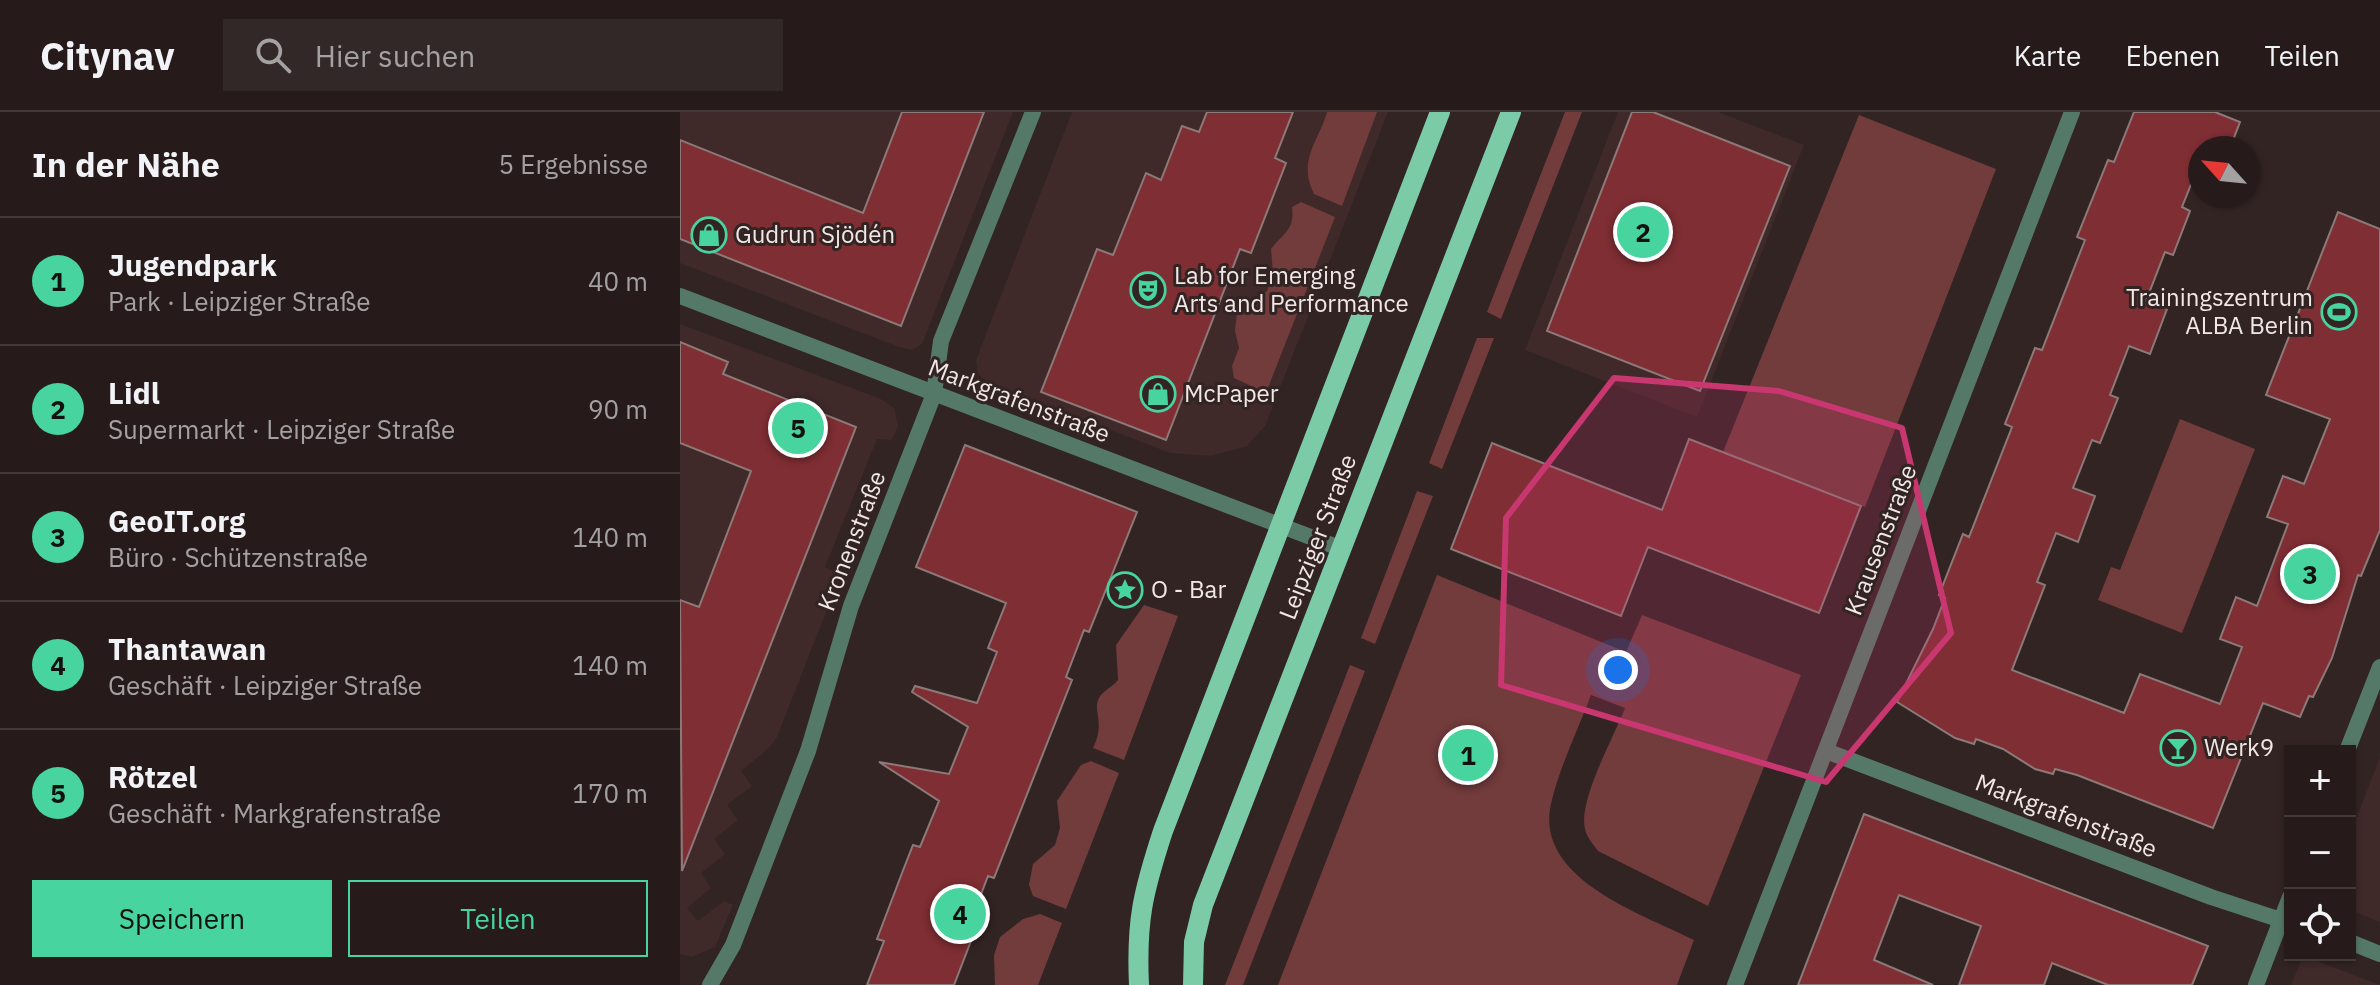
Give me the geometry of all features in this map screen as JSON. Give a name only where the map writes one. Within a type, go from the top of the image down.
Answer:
[{"type":"main road","name":"Leipziger Straße","points":[[1139,985],[1137,943],[1141,896],[1440,112]]},
{"type":"main road","name":"Leipziger Straße","points":[[1193,985],[1194,942],[1203,905],[1511,112]]},
{"type":"street","name":"Kronenstraße","points":[[710,985],[733,945],[808,751],[851,606],[934,394],[941,341],[1033,112]]},
{"type":"street","name":"Krausenstraße","points":[[1735,985],[2072,112]]},
{"type":"street","name":"Markgrafenstraße","points":[[680,296],[1342,549]]},
{"type":"street","points":[[2349,745],[2380,667]]},
{"type":"street","name":"Markgrafenstraße","points":[[1826,751],[2284,920]]},
{"type":"street","points":[[2256,985],[2284,925]]},
{"type":"street","points":[[2356,944],[2380,954]]},
{"type":"highlighted area","points":[[1614,378],[1779,391],[1902,428],[1951,633],[1826,782],[1501,685],[1506,518]]},
{"type":"shaded area","points":[[680,112],[1013,112],[922,344],[912,350],[899,347],[680,263]]},
{"type":"shaded area","points":[[1072,112],[1388,112],[1265,426],[1247,446],[1211,456],[1170,453],[989,383],[978,374],[976,360]]},
{"type":"shaded area","points":[[1327,112],[1377,112],[1342,206],[1314,194],[1309,182],[1311,151]]},
{"type":"shaded area","points":[[1565,112],[1582,112],[1501,319],[1487,312]]},
{"type":"shaded area","points":[[1618,112],[1718,112],[1804,145],[1697,417],[1525,350]]},
{"type":"shaded area","points":[[1859,115],[1996,169],[1865,507],[1723,452]]},
{"type":"shaded area","points":[[1301,202],[1335,217],[1266,393],[1234,378],[1232,366],[1239,348],[1235,331],[1237,312],[1267,291],[1273,273],[1271,249],[1290,226],[1292,207]]},
{"type":"shaded area","points":[[680,324],[881,399],[894,408],[898,426],[892,440],[877,439],[825,567],[837,573],[839,579],[777,737],[770,747],[741,771],[752,786],[727,805],[738,820],[714,839],[725,854],[701,873],[711,888],[687,908],[698,921],[724,901],[733,905],[715,947],[692,957],[680,954]]},
{"type":"shaded area","points":[[1477,338],[1494,338],[1442,469],[1429,463]]},
{"type":"shaded area","points":[[2180,419],[2255,449],[2182,633],[2098,600],[2111,567],[2120,570]]},
{"type":"shaded area","points":[[1417,491],[1433,496],[1375,644],[1361,638]]},
{"type":"shaded area","points":[[1437,575],[1626,652],[1642,615],[1801,675],[1708,906],[1598,851],[1587,835],[1584,817],[1587,802],[1598,768],[1625,708],[1591,695],[1569,749],[1551,804],[1550,830],[1559,853],[1575,873],[1597,890],[1694,940],[1677,985],[1278,985]]},
{"type":"shaded area","points":[[1144,605],[1178,616],[1124,760],[1093,748],[1099,724],[1097,703],[1118,680],[1116,645]]},
{"type":"shaded area","points":[[1350,665],[1365,671],[1243,985],[1225,985]]},
{"type":"shaded area","points":[[2380,757],[2380,922],[2356,912],[2356,819]]},
{"type":"shaded area","points":[[1091,761],[1119,773],[1066,909],[1033,896],[1029,885],[1033,864],[1055,845],[1060,828],[1057,801],[1081,765]]},
{"type":"shaded area","points":[[1040,914],[1062,923],[1038,985],[995,985],[994,955],[1000,937],[1023,919]]},
{"type":"shaded area","points":[[2301,961],[2319,961],[2380,985],[2291,985]]},
{"type":"building","points":[[902,112],[984,112],[901,326],[680,239],[680,140],[863,213]]},
{"type":"building","points":[[1207,112],[1293,112],[1275,158],[1286,163],[1251,253],[1240,249],[1166,440],[1041,392],[1097,249],[1113,255],[1146,173],[1161,180],[1182,126],[1199,132]]},
{"type":"building","points":[[1632,112],[1653,112],[1790,166],[1700,391],[1547,331]]},
{"type":"building","points":[[2134,112],[2215,112],[2240,122],[2235,136],[2188,136],[2188,192],[2182,207],[2190,211],[2173,255],[2165,252],[2146,301],[2167,309],[2150,354],[2129,346],[2110,395],[2118,398],[2100,443],[2092,440],[2073,488],[2095,496],[2078,542],[2056,533],[2037,582],[2045,585],[2012,670],[2124,713],[2140,674],[2220,704],[2242,647],[2220,639],[2236,597],[2257,606],[2288,524],[2267,517],[2283,476],[2304,484],[2330,419],[2266,395],[2338,212],[2380,229],[2380,530],[2361,576],[2358,575],[2332,658],[2313,697],[2309,696],[2300,717],[2263,703],[2213,828],[2077,775],[2055,769],[2053,774],[2035,769],[2003,749],[1976,739],[1974,744],[1955,738],[1897,702],[1933,629],[1945,598],[1939,595],[1963,534],[1969,537],[2012,427],[2005,424],[2035,348],[2042,350],[2085,240],[2077,237],[2108,160],[2114,162]]},
{"type":"building","points":[[680,342],[728,362],[723,374],[856,427],[682,871],[680,600],[699,607],[751,471],[680,443]]},
{"type":"building","points":[[1689,439],[1861,506],[1819,613],[1648,547],[1621,616],[1451,549],[1492,443],[1662,510]]},
{"type":"building","points":[[965,445],[1137,512],[1089,632],[1084,630],[1066,677],[1072,680],[994,878],[988,876],[969,926],[976,928],[954,985],[867,985],[884,941],[877,939],[902,873],[913,845],[920,847],[939,801],[879,762],[949,774],[968,727],[912,692],[915,686],[977,703],[997,652],[988,648],[1006,603],[916,567]]},
{"type":"building","points":[[1864,814],[2208,946],[2192,985],[2108,985],[2052,963],[2044,985],[1959,985],[1981,926],[1899,895],[1874,960],[1933,985],[1798,985]]},
{"type":"place","name":"Lidl","points":[[1643,232]]},
{"type":"place","name":"Gudrun Sjödén","points":[[709,235]]},
{"type":"place","name":"Lab for Emerging Arts and Performance","points":[[1148,290]]},
{"type":"place","name":"Trainingszentrum ALBA Berlin","points":[[2339,312]]},
{"type":"place","name":"McPaper","points":[[1158,394]]},
{"type":"place","name":"Rötzel","points":[[798,428]]},
{"type":"place","name":"GeoIT.org","points":[[2310,574]]},
{"type":"place","name":"O - Bar","points":[[1125,590]]},
{"type":"place","name":"Werk9","points":[[2178,748]]},
{"type":"place","name":"Jugendpark","points":[[1468,755]]},
{"type":"place","name":"Thantawan","points":[[960,914]]}]
